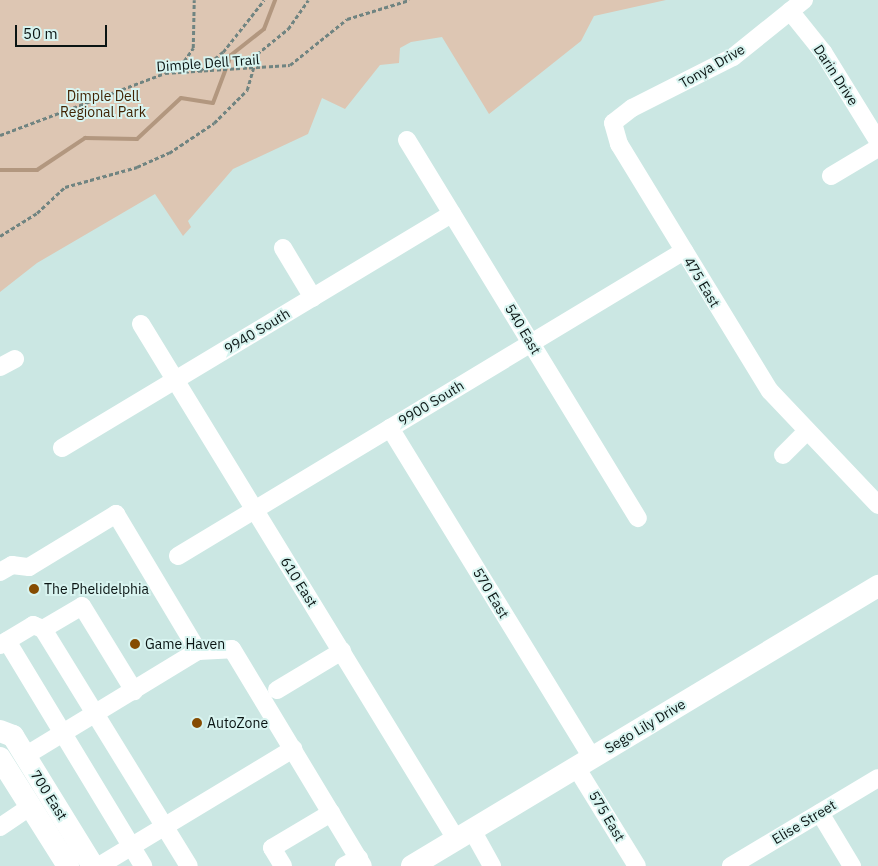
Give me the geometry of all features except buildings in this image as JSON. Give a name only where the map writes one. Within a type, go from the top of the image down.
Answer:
[{"type":"main road","name":"Sego Lily Drive","points":[[412,866],[878,586]]},
{"type":"main road","name":"700 East","points":[[0,731],[13,736],[93,866]]},
{"type":"main road","name":"700 East","points":[[0,758],[68,866]]},
{"type":"street","name":"Tonya Drive","points":[[613,123],[632,108],[733,57],[804,0]]},
{"type":"street","name":"Darin Drive","points":[[790,12],[823,52],[878,141]]},
{"type":"street","name":"475 East","points":[[613,123],[619,144],[754,368],[805,433],[878,505]]},
{"type":"street","name":"540 East","points":[[407,140],[638,518]]},
{"type":"street","points":[[830,176],[878,148]]},
{"type":"street","name":"9940 South","points":[[62,448],[452,214]]},
{"type":"street","points":[[283,248],[313,298]]},
{"type":"street","name":"9900 South","points":[[178,556],[684,251]]},
{"type":"street","name":"610 East","points":[[141,324],[342,651],[464,835],[492,866]]},
{"type":"street","name":"570 East","points":[[390,428],[584,762]]},
{"type":"street","points":[[783,455],[805,433]]},
{"type":"street","points":[[0,572],[12,565],[29,567],[116,514],[198,651]]},
{"type":"street","points":[[43,629],[82,606],[134,691]]},
{"type":"street","points":[[143,866],[63,734],[4,643],[33,625],[43,629],[189,866]]},
{"type":"street","points":[[25,756],[198,651],[232,649],[331,812],[355,863]]},
{"type":"street","points":[[277,690],[342,651]]},
{"type":"street","points":[[99,866],[293,749]]},
{"type":"street","name":"575 East","points":[[584,762],[637,866]]},
{"type":"street","name":"Elise Street","points":[[731,866],[878,778]]},
{"type":"street","points":[[0,827],[30,807]]},
{"type":"street","points":[[283,866],[272,848],[331,812]]},
{"type":"street","points":[[820,813],[852,866]]},
{"type":"path","points":[[165,73],[184,61],[193,48],[194,0]]},
{"type":"path","points":[[200,71],[223,52],[264,0]]},
{"type":"path","points":[[0,236],[37,213],[65,186],[137,167],[169,153],[214,123],[247,90],[250,68],[257,54],[288,30],[308,0]]},
{"type":"path","points":[[390,0],[393,4]]},
{"type":"path","name":"Dimple Dell Trail","points":[[0,135],[165,73],[208,72],[299,61],[340,24],[409,0]]},
{"type":"green space","name":"Dimple Dell Regional Park","points":[[0,0],[666,0],[594,16],[581,41],[489,114],[442,37],[411,42],[400,48],[399,63],[380,65],[345,109],[322,98],[308,134],[233,169],[188,221],[191,227],[183,236],[155,194],[37,263],[0,292]]},
{"type":"waterway","points":[[0,170],[37,170],[85,138],[137,139],[181,98],[213,103],[231,55],[264,29],[275,0]]},
{"type":"place","name":"The Phelidelphia","points":[[34,589]]},
{"type":"place","name":"Game Haven","points":[[135,644]]},
{"type":"place","name":"AutoZone","points":[[197,723]]}]
